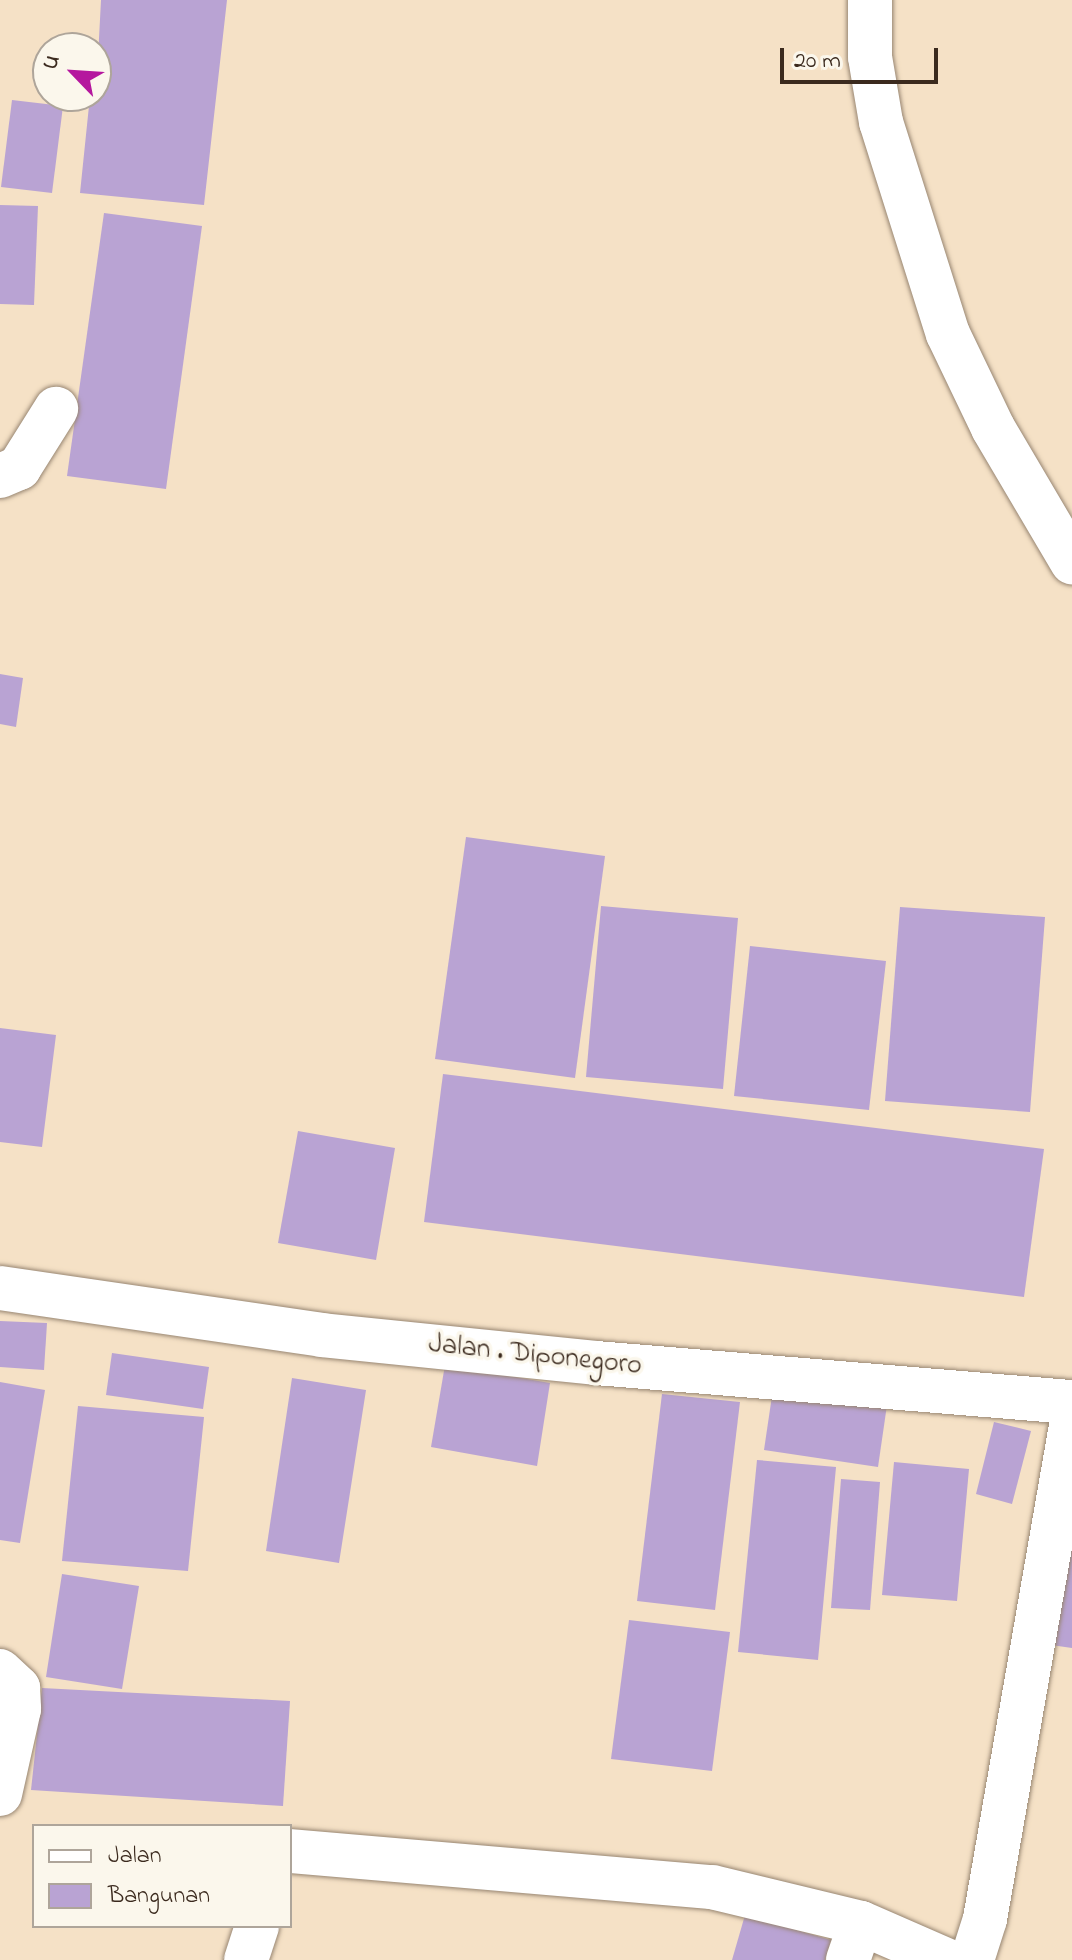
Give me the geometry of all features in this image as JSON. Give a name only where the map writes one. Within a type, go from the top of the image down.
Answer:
[{"type":"street","points":[[870,0],[870,57],[881,122],[948,334],[993,428],[1072,562]]},
{"type":"street","points":[[0,476],[19,468],[56,409]]},
{"type":"street","name":"Jalan . Diponegoro","points":[[0,1288],[322,1335],[596,1363],[1072,1402]]},
{"type":"street","points":[[292,1851],[712,1887],[854,1942],[969,1948],[1072,1420]]},
{"type":"street","points":[[0,1671],[18,1688],[19,1709],[0,1794]]},
{"type":"street","points":[[246,1960],[256,1928]]},
{"type":"building","points":[[101,0],[227,0],[204,205],[80,193],[88,112],[112,112],[112,32],[99,32]]},
{"type":"building","points":[[12,100],[32,102],[32,112],[62,112],[52,193],[1,187]]},
{"type":"building","points":[[0,205],[38,206],[34,305],[0,304]]},
{"type":"building","points":[[104,213],[202,226],[166,489],[67,476]]},
{"type":"building","points":[[0,674],[23,678],[16,727],[0,724]]},
{"type":"building","points":[[466,837],[605,856],[575,1078],[435,1059]]},
{"type":"building","points":[[601,906],[738,918],[723,1089],[586,1077]]},
{"type":"building","points":[[900,907],[1045,917],[1030,1112],[885,1101]]},
{"type":"building","points":[[750,946],[886,961],[869,1110],[734,1096]]},
{"type":"building","points":[[0,1028],[56,1035],[42,1147],[0,1142]]},
{"type":"building","points":[[443,1074],[1044,1149],[1024,1297],[424,1222]]},
{"type":"building","points":[[298,1131],[395,1148],[376,1260],[278,1243]]},
{"type":"building","points":[[0,1321],[47,1323],[44,1370],[0,1367]]},
{"type":"building","points":[[112,1353],[209,1367],[203,1409],[106,1395]]},
{"type":"building","points":[[445,1365],[550,1383],[537,1466],[431,1447]]},
{"type":"building","points":[[292,1378],[366,1390],[339,1563],[266,1551]]},
{"type":"building","points":[[0,1382],[45,1390],[20,1543],[0,1540]]},
{"type":"building","points":[[773,1389],[887,1405],[878,1467],[764,1450]]},
{"type":"building","points":[[662,1394],[740,1402],[715,1610],[637,1601]]},
{"type":"building","points":[[78,1406],[204,1417],[188,1571],[62,1561]]},
{"type":"building","points":[[994,1422],[1031,1431],[1012,1504],[976,1494]]},
{"type":"building","points":[[757,1460],[836,1467],[818,1660],[738,1652]]},
{"type":"building","points":[[894,1462],[969,1469],[957,1601],[882,1595]]},
{"type":"building","points":[[1072,1475],[1072,1648],[1044,1644]]},
{"type":"building","points":[[841,1479],[880,1482],[870,1610],[831,1608]]},
{"type":"building","points":[[62,1574],[139,1586],[122,1689],[46,1677]]},
{"type":"building","points":[[629,1620],[730,1632],[712,1771],[611,1759]]},
{"type":"building","points":[[42,1688],[290,1701],[283,1806],[31,1790]]},
{"type":"building","points":[[745,1915],[831,1940],[825,1960],[732,1960]]}]
